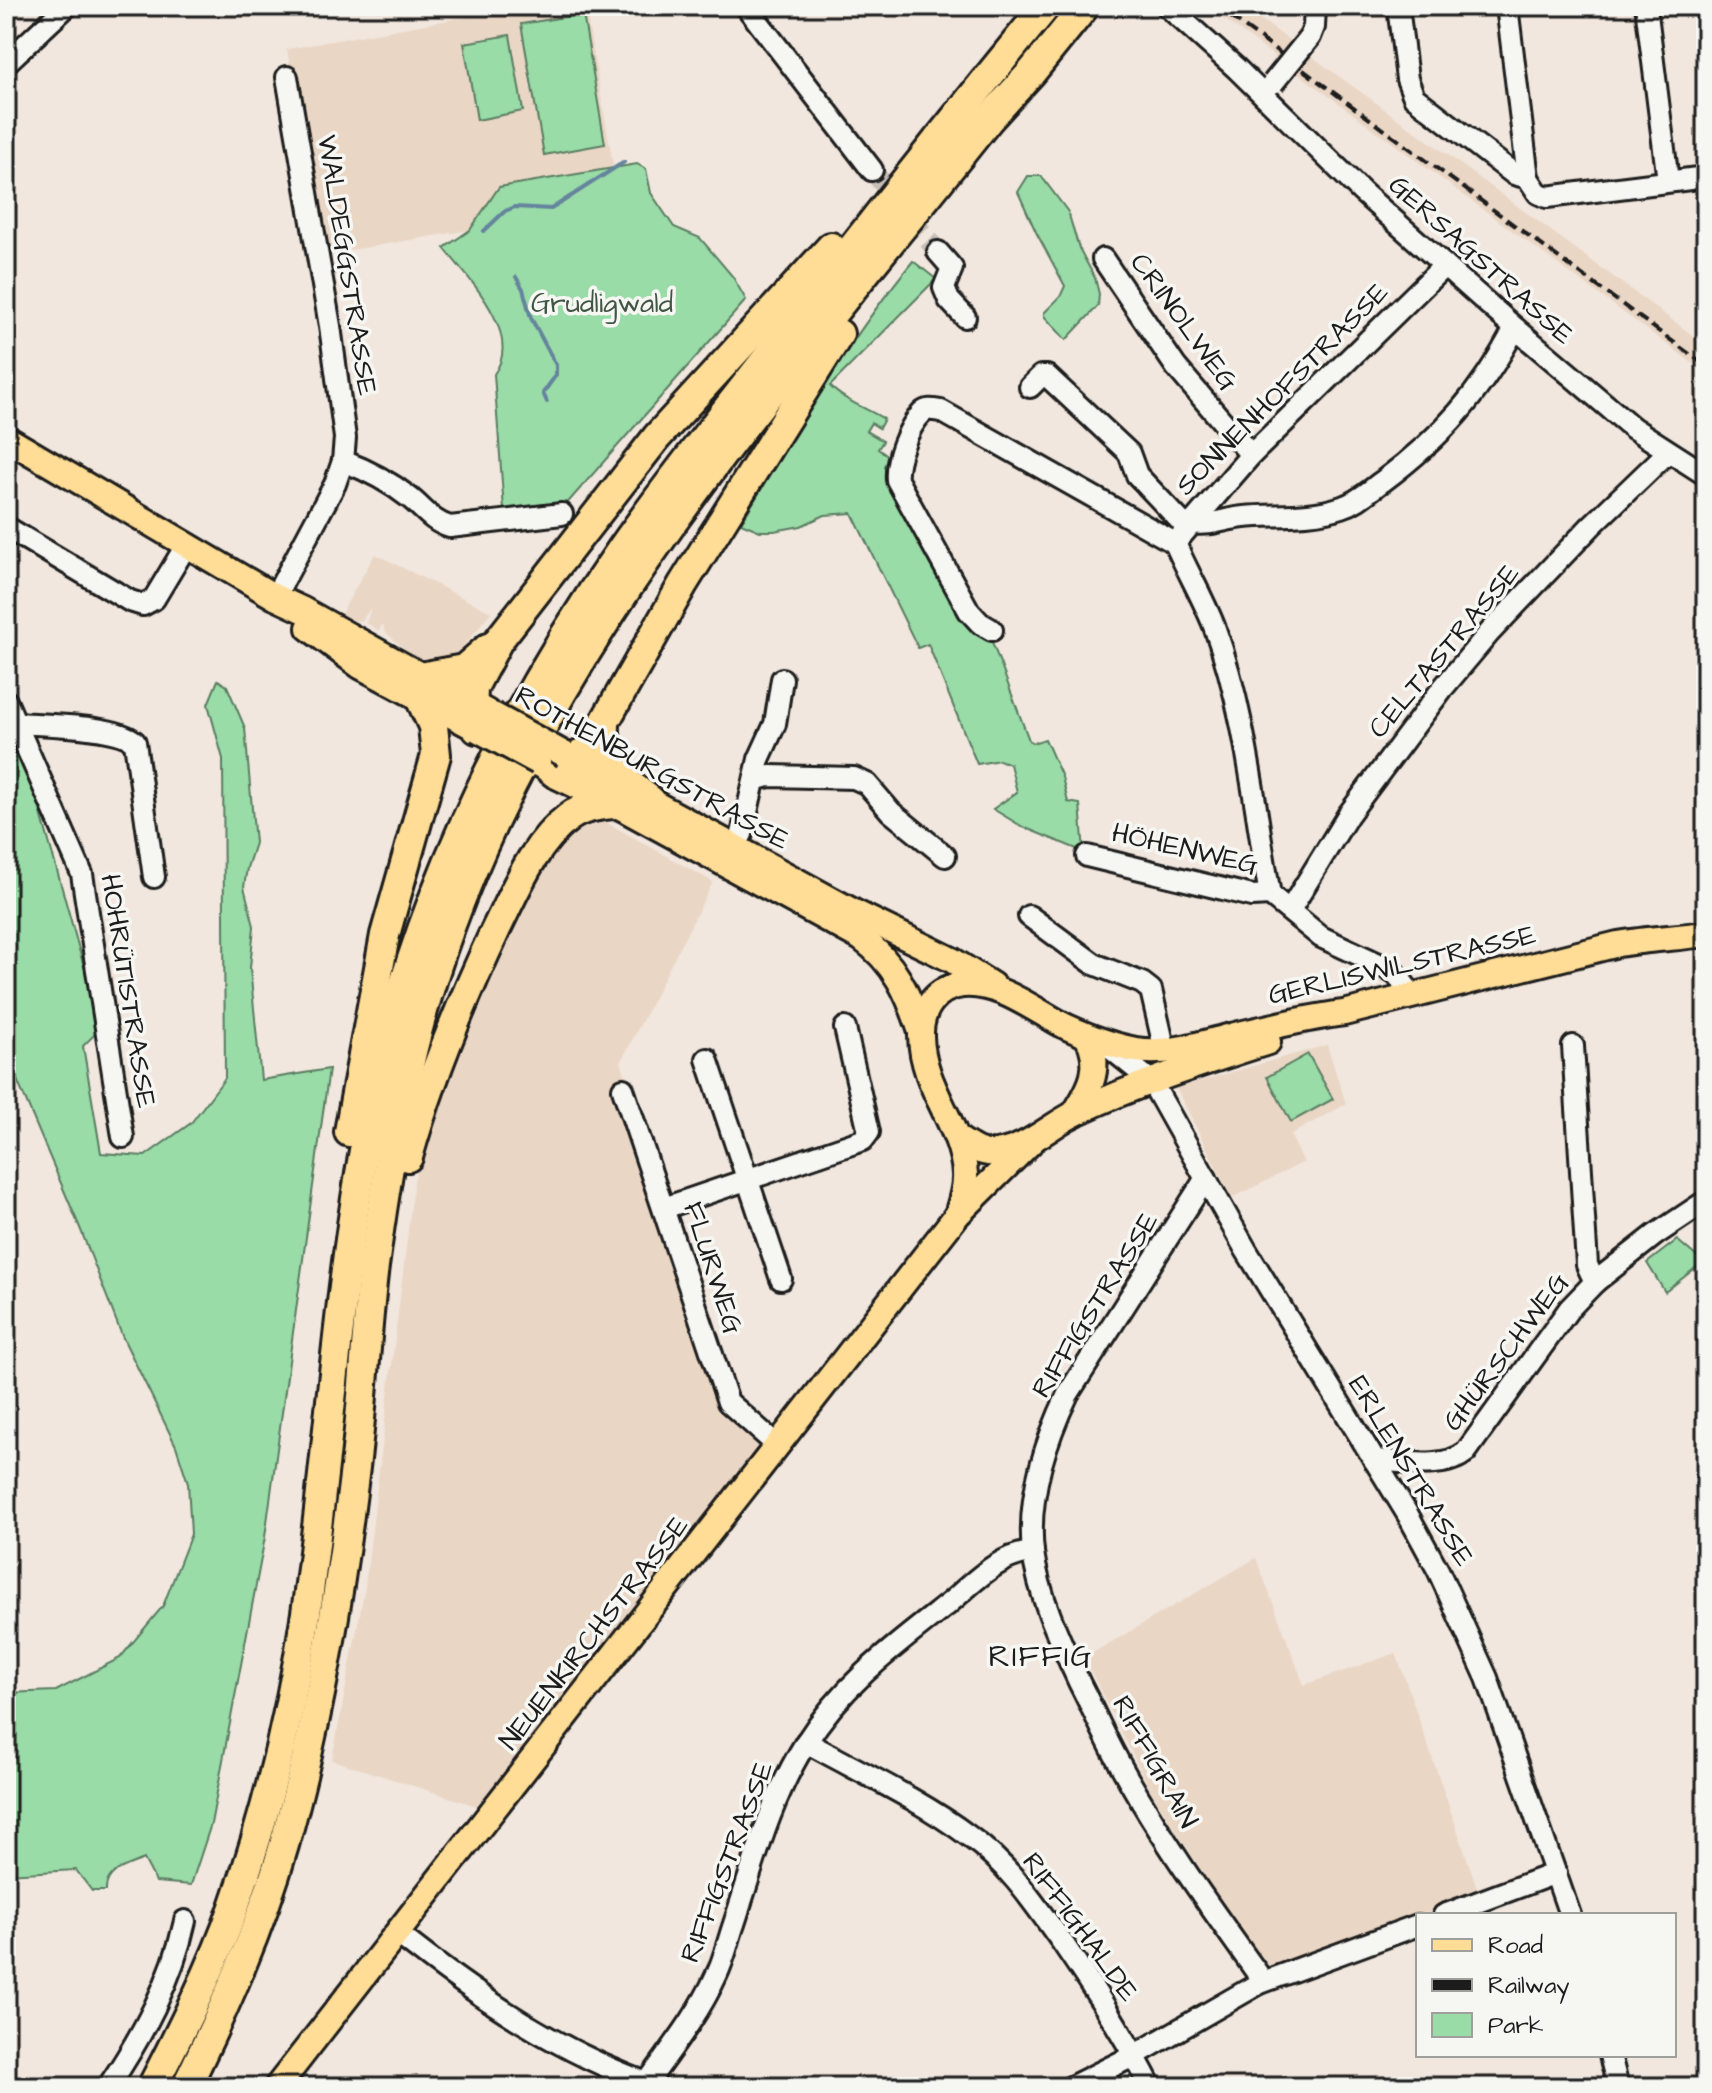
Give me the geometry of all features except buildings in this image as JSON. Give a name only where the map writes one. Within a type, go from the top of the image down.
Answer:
[{"type":"highway","points":[[152,2087],[186,2020],[233,1911],[273,1775],[306,1614],[342,1287],[360,1170],[381,1069],[406,975],[441,876],[510,728],[620,551],[685,461],[1046,6]]},
{"type":"highway","points":[[186,2087],[221,2015],[254,1934],[284,1848],[306,1762],[327,1656],[356,1457],[373,1273],[410,1062],[431,983],[465,888],[499,809],[534,740],[586,652],[661,539],[740,432],[1085,6]]},
{"type":"highway","points":[[558,763],[592,744],[683,584],[827,352],[865,296],[1011,112],[1031,73]]},
{"type":"highway","points":[[342,1287],[343,1170],[374,984],[402,871],[436,755],[445,742],[479,717],[475,681],[498,641],[683,407],[800,282],[874,194],[901,185]]},
{"type":"highway","points":[[436,755],[433,726],[420,687],[440,675],[464,669],[498,641]]},
{"type":"highway","points":[[605,723],[604,742],[613,768],[651,801]]},
{"type":"highway","points":[[356,1457],[369,1412],[398,1200],[435,1069],[484,954],[537,852],[571,815],[587,808],[615,804]]},
{"type":"main road","name":"ROTHENBURGSTRASSE","points":[[6,438],[275,597],[345,656],[420,687],[479,717],[558,763],[615,804],[952,960],[1000,991]]},
{"type":"main road","name":"ROTHENBURGSTRASSE","points":[[558,763],[651,801],[879,952],[904,986],[921,1032]]},
{"type":"main road","name":"GERLISWILSTRASSE","points":[[1094,1039],[1139,1051],[1165,1051],[1305,1018],[1344,1013],[1652,938],[1673,928],[1706,919]]},
{"type":"main road","name":"GERLISWILSTRASSE","points":[[1652,938],[1706,934]]},
{"type":"main road","points":[[957,1215],[965,1173],[957,1138],[935,1096],[922,1054],[921,1032],[928,1005],[937,995],[949,988],[973,985],[1000,991],[1094,1039],[1095,1074],[1088,1093],[1074,1114]]},
{"type":"main road","points":[[957,1138],[973,1149],[995,1153],[1033,1140],[1074,1114],[1151,1081],[1304,1030],[1344,1013]]},
{"type":"main road","name":"NEUENKIRCHSTRASSE","points":[[277,2087],[957,1215],[1033,1140]]},
{"type":"street","points":[[6,63],[67,6]]},
{"type":"street","points":[[746,6],[872,170]]},
{"type":"street","name":"GERSAGSTRASSE","points":[[1167,6],[1236,68],[1268,89],[1362,192],[1515,328],[1633,428],[1706,475]]},
{"type":"street","points":[[1268,89],[1310,37],[1315,6]]},
{"type":"street","points":[[1398,6],[1407,79],[1414,97],[1514,174],[1528,178]]},
{"type":"street","points":[[1507,6],[1528,178],[1538,193],[1547,197],[1706,177]]},
{"type":"street","points":[[1646,6],[1668,181]]},
{"type":"street","name":"WALDEGGSTRASSE","points":[[275,597],[326,503],[343,461],[345,426],[287,77]]},
{"type":"street","points":[[938,252],[952,268],[944,288],[949,300],[965,317]]},
{"type":"street","name":"CRINOLWEG","points":[[1103,259],[1176,367],[1251,455]]},
{"type":"street","name":"SONNENHOFSTRASSE","points":[[1184,532],[1251,455],[1444,266]]},
{"type":"street","points":[[992,630],[969,611],[897,480],[899,453],[922,413],[930,409],[941,411],[1184,532],[1243,517],[1292,517],[1343,507],[1358,500],[1402,466],[1461,412],[1494,368],[1515,328]]},
{"type":"street","points":[[1030,387],[1041,376],[1047,376],[1129,453],[1137,475],[1184,532],[1227,666],[1245,739],[1270,895],[1321,937],[1397,975],[1413,996]]},
{"type":"street","name":"CELTASTRASSE","points":[[1290,910],[1348,815],[1442,689],[1490,632],[1560,558],[1668,452]]},
{"type":"street","points":[[343,461],[386,481],[436,523],[450,527],[562,514]]},
{"type":"street","points":[[6,527],[130,601],[143,605],[154,599],[187,544]]},
{"type":"street","points":[[731,856],[743,830],[759,759],[775,724],[782,679]]},
{"type":"street","name":"HOHRÜTISTRASSE","points":[[6,701],[82,874],[123,1137]]},
{"type":"street","name":"HOHRÜTISTRASSE","points":[[17,723],[81,727],[123,734],[135,742],[154,877]]},
{"type":"street","points":[[756,779],[770,776],[854,778],[867,784],[891,812],[945,856]]},
{"type":"street","name":"HÖHENWEG","points":[[1087,856],[1252,896],[1270,895]]},
{"type":"street","points":[[1029,916],[1094,964],[1142,983],[1151,990],[1165,1051]]},
{"type":"street","points":[[664,1208],[863,1140],[867,1134],[845,1028]]},
{"type":"street","points":[[1094,1039],[1151,1081]]},
{"type":"street","points":[[1573,1046],[1587,1265],[1595,1282]]},
{"type":"street","points":[[707,1059],[781,1279]]},
{"type":"street","name":"ERLENSTRASSE","points":[[1151,1081],[1301,1343],[1408,1515],[1464,1622],[1487,1678],[1569,1913]]},
{"type":"street","name":"FLURWEG","points":[[623,1089],[728,1402],[778,1446]]},
{"type":"street","name":"RIFFIGSTRASSE","points":[[653,2085],[717,1975],[762,1833],[783,1782],[806,1742],[845,1691],[873,1662],[981,1576],[1009,1558],[1033,1552],[1036,1492],[1043,1454],[1057,1416],[1206,1178]]},
{"type":"street","name":"GHÜRSCHWEG","points":[[1374,1460],[1443,1463],[1458,1459],[1569,1309],[1595,1282],[1655,1235],[1706,1201]]},
{"type":"street","name":"RIFFIGRAIN","points":[[1033,1552],[1049,1613],[1120,1765],[1184,1870],[1258,1974],[1260,1983]]},
{"type":"street","name":"RIFFIGHALDE","points":[[806,1742],[941,1818],[1003,1864],[1090,1982],[1151,2087]]},
{"type":"street","points":[[1449,1913],[1556,1873]]},
{"type":"street","points":[[108,2087],[166,1984],[178,1953],[185,1921]]},
{"type":"street","points":[[1071,2087],[1135,2055],[1260,1983],[1416,1926]]},
{"type":"street","points":[[397,1933],[471,1990],[529,2027],[653,2085]]},
{"type":"street","points":[[1610,2057],[1618,2087]]},
{"type":"shaded area","points":[[526,6],[585,6],[614,169],[499,187],[470,230],[321,255],[287,49]]},
{"type":"shaded area","points":[[1206,6],[1242,6],[1463,166],[1706,345],[1706,373]]},
{"type":"shaded area","points":[[375,554],[491,612],[452,661],[430,662],[410,654],[384,631],[384,626],[379,631],[366,623],[371,608],[361,621],[338,619]]},
{"type":"shaded area","points":[[595,816],[713,882],[621,1062],[738,1397],[780,1430],[480,1807],[332,1760],[365,1587],[414,1181],[445,1077],[492,966],[556,843]]},
{"type":"shaded area","points":[[1327,1045],[1346,1104],[1290,1135],[1304,1162],[1232,1198],[1176,1088]]},
{"type":"shaded area","points":[[1256,1558],[1304,1685],[1396,1653],[1480,1896],[1432,1913],[1416,1913],[1416,1919],[1281,1967],[1269,1966],[1233,1920],[1152,1793],[1084,1658]]},
{"type":"green space","points":[[583,14],[605,144],[544,155],[521,24]]},
{"type":"green space","points":[[510,35],[523,111],[477,120],[464,43]]},
{"type":"green space","name":"Grudligwald","points":[[637,164],[646,169],[651,193],[674,227],[700,238],[733,277],[746,300],[563,508],[504,510],[494,374],[501,358],[502,342],[498,324],[478,291],[444,248],[470,230],[499,187]]},
{"type":"green space","points":[[1028,176],[1041,176],[1068,212],[1079,248],[1095,278],[1099,294],[1098,306],[1066,340],[1044,316],[1065,286],[1018,192]]},
{"type":"green space","points":[[913,261],[936,279],[830,386],[848,400],[884,419],[879,428],[871,423],[866,431],[883,441],[878,449],[889,457],[884,466],[901,498],[989,634],[1029,740],[1033,743],[1045,739],[1062,777],[1068,802],[1080,804],[1084,852],[1023,827],[993,809],[1017,792],[1010,764],[999,760],[977,764],[928,644],[918,648],[852,513],[825,515],[801,526],[774,531],[760,531],[741,523],[843,356]]},
{"type":"green space","points":[[218,680],[227,686],[245,728],[255,843],[244,887],[254,926],[250,968],[261,1080],[329,1069],[265,1537],[211,1824],[191,1885],[156,1882],[144,1859],[113,1873],[106,1891],[92,1891],[76,1870],[6,1874],[6,1693],[56,1691],[120,1658],[163,1606],[191,1534],[188,1483],[176,1446],[123,1338],[6,1054],[6,714],[20,738],[101,1028],[83,1046],[101,1153],[145,1156],[191,1123],[225,1078],[223,759],[208,704]]},
{"type":"green space","points":[[1308,1054],[1333,1099],[1291,1122],[1267,1077]]},
{"type":"green space","points":[[1677,1240],[1703,1262],[1665,1292],[1647,1263]]},
{"type":"waterway","points":[[484,231],[505,211],[515,207],[551,209],[624,162]]},
{"type":"waterway","points":[[516,277],[523,289],[531,318],[556,365],[556,375],[543,393],[547,402]]},
{"type":"tunnel","points":[[872,170],[938,252]]},
{"type":"railway","points":[[1216,6],[1706,366]]},
{"type":"district","name":"RIFFIG","points":[[1041,1657]]}]
